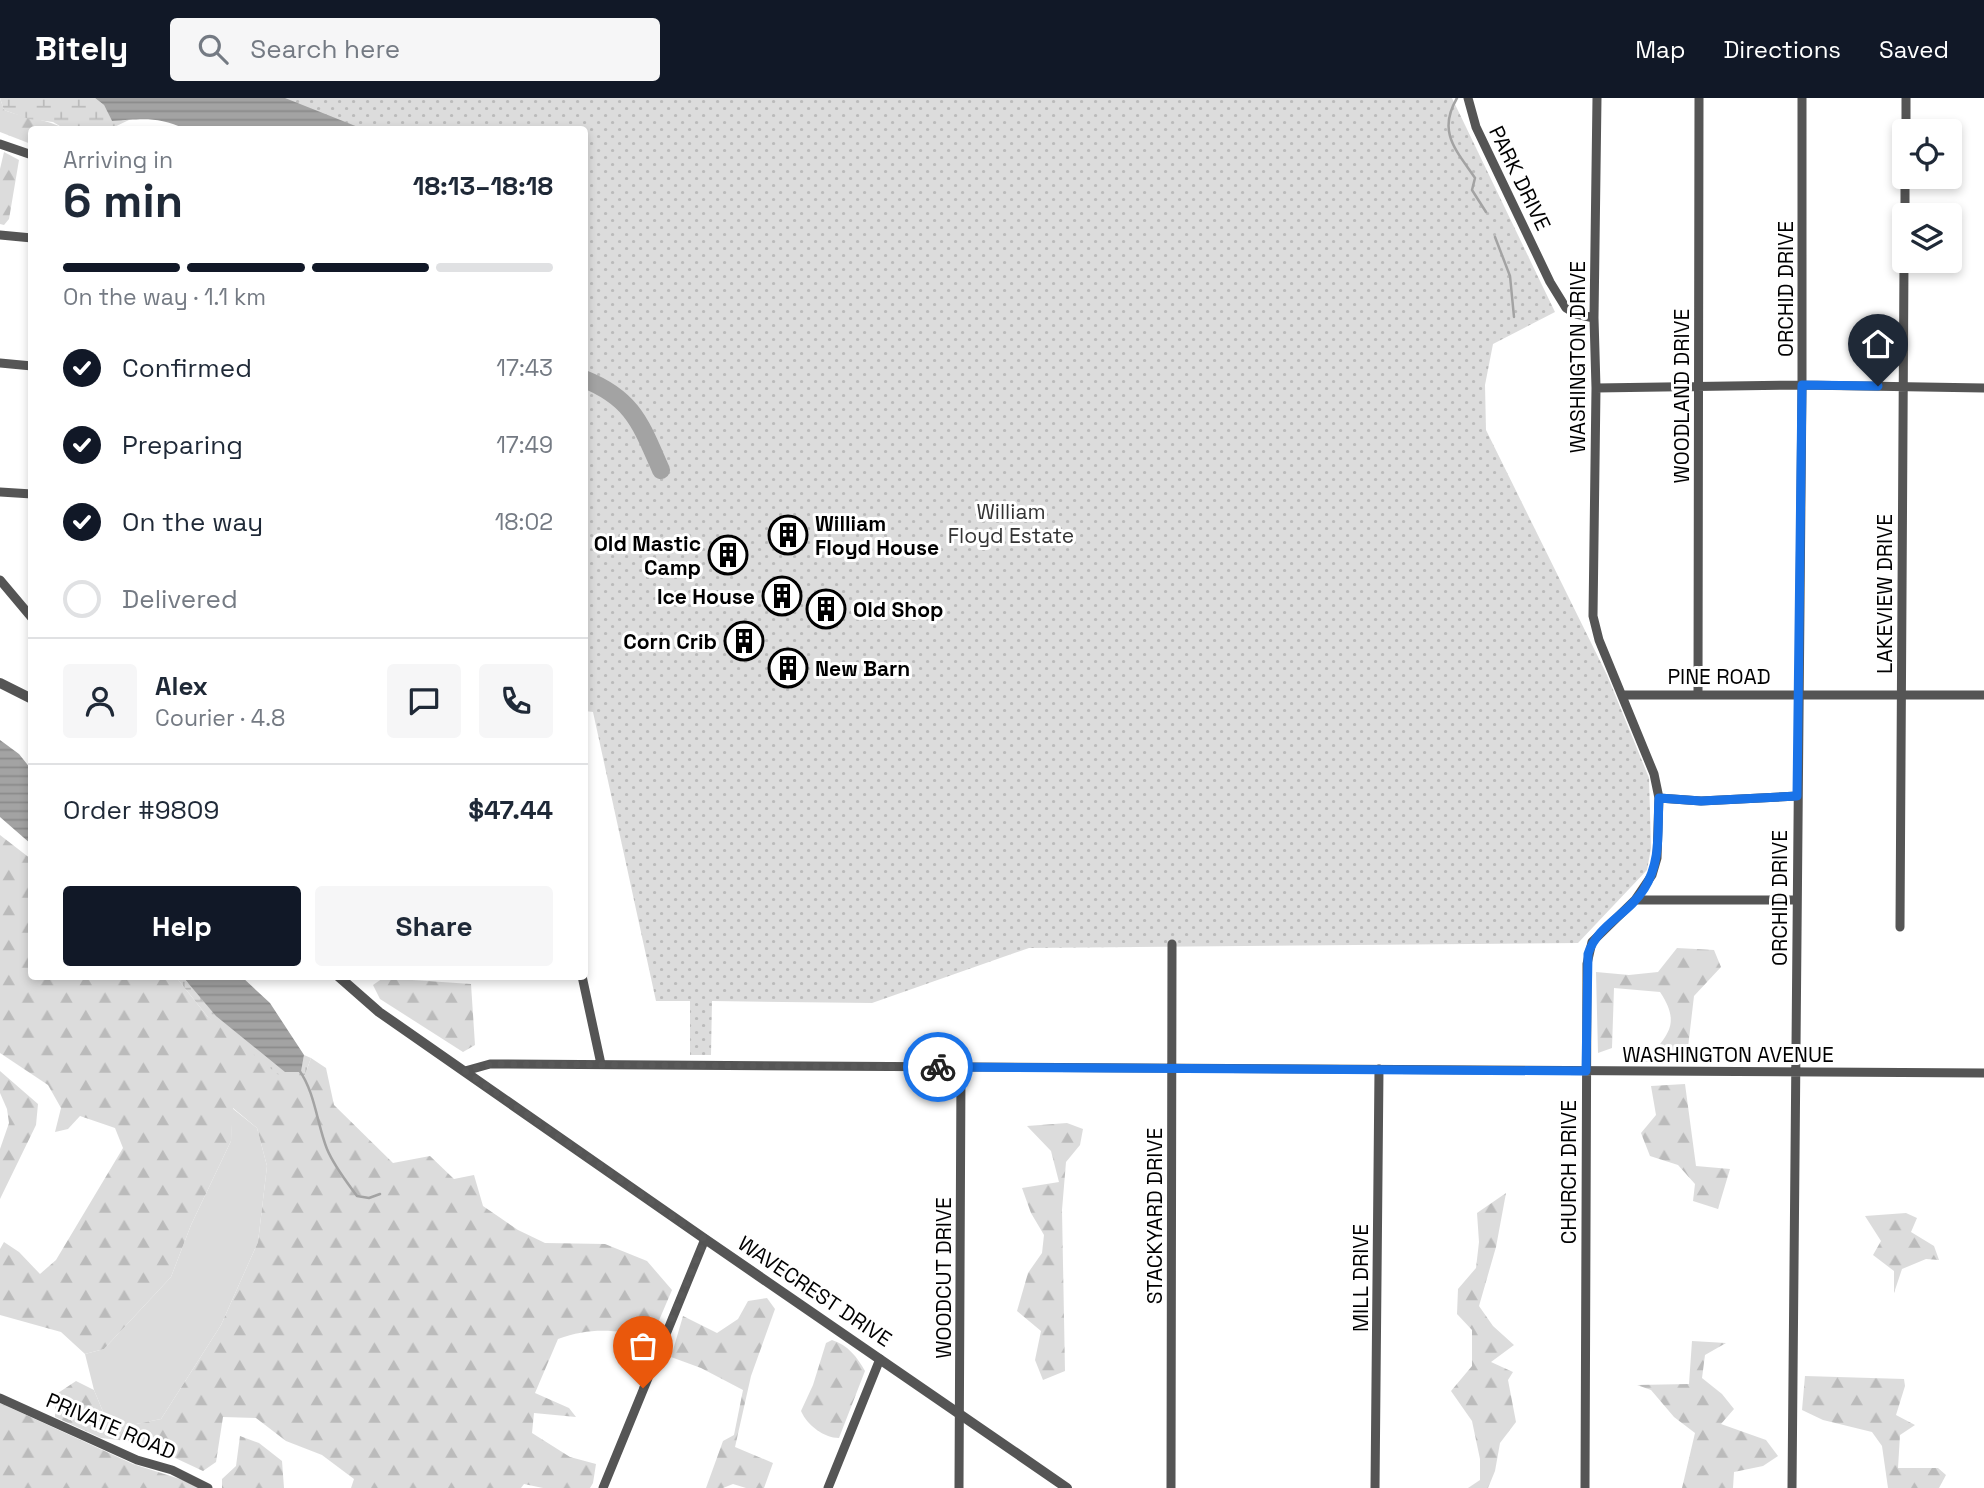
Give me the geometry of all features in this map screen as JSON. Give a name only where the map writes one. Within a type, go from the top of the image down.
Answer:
[{"type":"street","name":"PARK DRIVE","points":[[1468,98],[1476,127],[1550,282],[1566,308],[1576,314],[1594,318]]},
{"type":"street","name":"WASHINGTON DRIVE","points":[[1597,98],[1593,616],[1599,640],[1622,695]]},
{"type":"street","name":"WOODLAND DRIVE","points":[[1698,694],[1699,98]]},
{"type":"street","name":"ORCHID DRIVE","points":[[1792,1488],[1802,98]]},
{"type":"street","points":[[1906,98],[1906,119]]},
{"type":"street","points":[[0,144],[28,154]]},
{"type":"street","points":[[0,235],[28,238]]},
{"type":"street","name":"LAKEVIEW DRIVE","points":[[1900,927],[1904,273]]},
{"type":"street","points":[[0,363],[28,366]]},
{"type":"street","points":[[1596,388],[1699,385],[1984,388]]},
{"type":"street","points":[[0,492],[28,494]]},
{"type":"street","points":[[0,580],[28,613]]},
{"type":"street","points":[[0,683],[28,697]]},
{"type":"street","name":"PINE ROAD","points":[[1622,695],[1984,695]]},
{"type":"street","name":"CHURCH DRIVE","points":[[1585,1488],[1588,954],[1592,942],[1600,932],[1636,900],[1652,875],[1657,858],[1659,798],[1654,774],[1622,695]]},
{"type":"street","points":[[1659,798],[1701,801],[1797,796]]},
{"type":"street","points":[[1636,900],[1797,900]]},
{"type":"street","name":"STACKYARD DRIVE","points":[[1171,1488],[1172,944]]},
{"type":"street","name":"WAVECREST DRIVE","points":[[342,980],[379,1012],[1068,1488]]},
{"type":"street","points":[[583,980],[601,1064]]},
{"type":"street","name":"WASHINGTON AVENUE","points":[[465,1071],[491,1064],[601,1064],[1984,1073]]},
{"type":"street","name":"WOODCUT DRIVE","points":[[959,1488],[961,1067]]},
{"type":"street","name":"MILL DRIVE","points":[[1376,1488],[1379,1069]]},
{"type":"street","points":[[603,1488],[705,1239]]},
{"type":"street","points":[[828,1488],[880,1359]]},
{"type":"street","name":"PRIVATE ROAD","points":[[0,1398],[137,1460],[172,1470],[208,1488]]},
{"type":"green space","points":[[0,98],[4,110],[58,126],[28,126],[28,143],[0,132]]},
{"type":"green space","points":[[0,98],[95,98],[104,105],[112,121],[129,120],[116,126],[60,126],[4,110]]},
{"type":"green space","name":"William Floyd Estate","points":[[267,98],[1452,98],[1555,312],[1493,344],[1485,385],[1486,430],[1607,675],[1649,778],[1651,848],[1647,870],[1578,943],[1029,948],[872,1003],[712,1001],[711,1055],[690,1055],[690,1001],[656,1001],[593,712],[588,711],[588,126],[339,126]]},
{"type":"green space","points":[[4,152],[19,160],[9,219],[4,225],[0,224],[0,169]]},
{"type":"green space","points":[[0,835],[28,857],[28,980],[178,980],[207,1016],[303,1080],[311,1058],[326,1068],[334,1105],[393,1163],[430,1156],[454,1179],[474,1175],[483,1206],[518,1230],[545,1243],[605,1244],[647,1261],[672,1290],[657,1325],[648,1336],[603,1331],[558,1339],[535,1393],[569,1408],[576,1417],[534,1413],[532,1433],[570,1457],[596,1464],[590,1488],[543,1488],[524,1484],[521,1488],[351,1488],[354,1479],[322,1455],[286,1441],[256,1418],[223,1417],[216,1462],[203,1471],[171,1456],[127,1441],[101,1438],[55,1417],[55,1395],[76,1381],[94,1390],[109,1426],[161,1419],[221,1325],[258,1242],[267,1166],[257,1128],[233,1108],[231,1141],[191,1225],[171,1277],[104,1349],[85,1354],[61,1332],[0,1315],[0,1249],[4,1242],[19,1252],[40,1274],[56,1260],[123,1148],[115,1128],[80,1116],[68,1129],[55,1132],[61,1108],[48,1085],[0,1053]]},
{"type":"green space","points":[[1677,948],[1714,950],[1721,967],[1694,996],[1687,1056],[1645,1062],[1669,1029],[1671,1022],[1667,1003],[1660,992],[1614,988],[1612,1048],[1598,1053],[1596,972],[1629,975],[1658,972]]},
{"type":"green space","points":[[178,980],[185,980],[301,1072],[304,1055],[311,1058],[303,1080],[281,1077],[207,1016]]},
{"type":"green space","points":[[380,980],[471,984],[475,1045],[463,1052],[380,999],[373,985]]},
{"type":"green space","points":[[0,1071],[38,1104],[36,1125],[0,1199],[0,1149],[9,1123],[7,1109],[0,1093]]},
{"type":"green space","points":[[1685,1084],[1696,1166],[1730,1169],[1718,1209],[1693,1201],[1695,1184],[1678,1165],[1650,1156],[1641,1133],[1656,1115],[1651,1086]]},
{"type":"green space","points":[[232,1108],[257,1128],[267,1166],[258,1242],[221,1325],[161,1419],[109,1426],[94,1390],[85,1354],[104,1349],[171,1277],[191,1225],[231,1141]]},
{"type":"green space","points":[[1067,1123],[1083,1129],[1080,1145],[1066,1162],[1062,1210],[1065,1371],[1043,1380],[1035,1360],[1041,1331],[1017,1311],[1028,1273],[1042,1253],[1044,1235],[1031,1213],[1022,1188],[1059,1182],[1051,1151],[1027,1126]]},
{"type":"green space","points":[[1506,1193],[1496,1247],[1479,1306],[1493,1326],[1514,1345],[1491,1362],[1513,1372],[1508,1380],[1516,1422],[1500,1443],[1495,1471],[1488,1488],[1468,1488],[1480,1480],[1480,1459],[1472,1421],[1451,1391],[1472,1366],[1472,1330],[1457,1314],[1458,1289],[1476,1268],[1479,1242],[1477,1213]]},
{"type":"green space","points":[[1906,1213],[1917,1218],[1911,1232],[1934,1246],[1939,1260],[1926,1259],[1902,1269],[1894,1293],[1894,1271],[1873,1255],[1881,1241],[1865,1216]]},
{"type":"green space","points":[[767,1298],[775,1309],[751,1376],[735,1447],[773,1463],[764,1488],[746,1488],[733,1484],[723,1488],[706,1488],[723,1441],[734,1435],[743,1390],[701,1368],[671,1357],[683,1316],[717,1333],[738,1319],[748,1301]]},
{"type":"green space","points":[[832,1340],[852,1352],[865,1371],[839,1438],[817,1430],[801,1411],[813,1385],[826,1343]]},
{"type":"green space","points":[[1692,1341],[1726,1343],[1705,1355],[1702,1378],[1722,1394],[1734,1409],[1721,1424],[1766,1440],[1778,1456],[1763,1466],[1734,1472],[1733,1488],[1682,1488],[1695,1433],[1674,1417],[1651,1390],[1637,1385],[1689,1384]]},
{"type":"green space","points":[[1805,1376],[1904,1379],[1905,1386],[1896,1415],[1915,1425],[1900,1435],[1898,1468],[1938,1468],[1946,1475],[1939,1488],[1888,1488],[1882,1446],[1872,1432],[1823,1420],[1802,1410]]},
{"type":"green space","points":[[0,1403],[133,1464],[199,1488],[0,1488]]},
{"type":"green space","points":[[240,1436],[259,1443],[282,1461],[284,1488],[222,1488],[222,1479],[236,1466]]},
{"type":"shaded area","points":[[95,98],[285,98],[355,126],[178,126],[158,120],[112,121],[104,105]]},
{"type":"shaded area","points":[[0,740],[19,754],[28,765],[28,841],[0,817]]},
{"type":"shaded area","points":[[186,980],[245,980],[270,1003],[304,1055],[301,1072],[285,1072],[216,1016]]},
{"type":"waterway","points":[[1457,98],[1449,121],[1451,140],[1475,178],[1472,190],[1486,212]]},
{"type":"waterway","points":[[1495,237],[1510,276],[1514,317]]},
{"type":"waterway","points":[[588,381],[614,395],[634,415],[661,470]]},
{"type":"waterway","points":[[299,1070],[309,1088],[324,1139],[337,1167],[357,1196],[369,1198],[380,1194]]},
{"type":"way so far","points":[[643,1388],[705,1239],[465,1071],[491,1064],[938,1067]]},
{"type":"place","name":"William Floyd House","points":[[788,535]]},
{"type":"place","name":"Old Mastic Camp","points":[[728,555]]},
{"type":"place","name":"Ice House","points":[[782,596]]},
{"type":"place","name":"Old Shop","points":[[826,609]]},
{"type":"place","name":"Corn Crib","points":[[744,641]]},
{"type":"place","name":"New Barn","points":[[788,668]]},
{"type":"route","points":[[938,1067],[1586,1071],[1588,954],[1592,942],[1600,932],[1636,900],[1652,875],[1657,858],[1659,798],[1701,801],[1797,796],[1802,385],[1878,386]]}]
